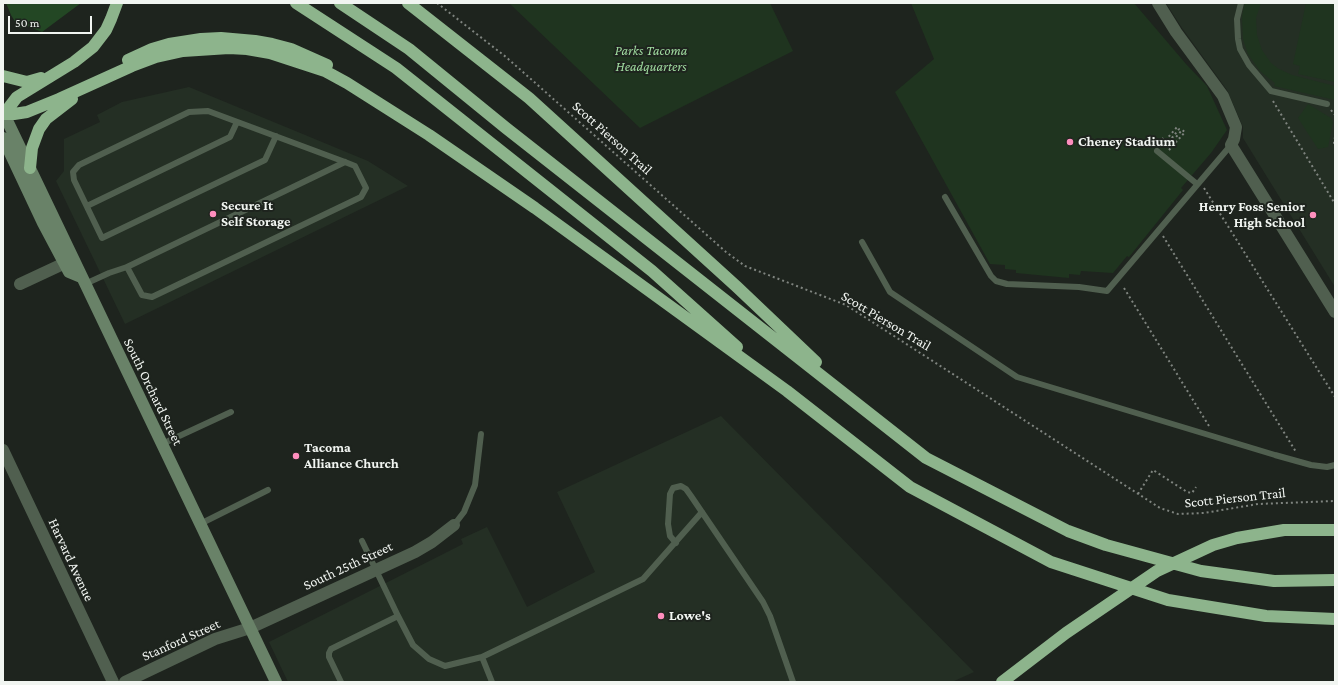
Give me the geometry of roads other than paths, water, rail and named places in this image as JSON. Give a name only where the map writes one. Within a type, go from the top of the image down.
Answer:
[{"type":"highway","points":[[4,114],[17,97],[74,62],[93,47],[106,30],[112,19],[117,3]]},
{"type":"highway","points":[[296,3],[396,68],[652,271],[787,391]]},
{"type":"highway","points":[[340,3],[409,48],[512,132],[926,458],[1068,531],[1106,545],[1201,571],[1274,581],[1335,580]]},
{"type":"highway","points":[[408,3],[529,98],[737,287],[872,415]]},
{"type":"highway","points":[[4,114],[27,112],[59,99],[102,78],[142,62],[183,51],[228,48],[270,53],[325,71],[347,83],[429,135],[534,208],[787,391],[910,487],[1052,562],[1168,600],[1266,616],[1335,619]]},
{"type":"highway","points":[[3,76],[13,80],[27,82],[55,73]]},
{"type":"highway","points":[[30,168],[32,148],[35,137],[39,128],[46,119],[102,78]]},
{"type":"highway","points":[[1002,682],[1066,633],[1157,572],[1213,545],[1237,538],[1284,530],[1335,530]]},
{"type":"main road","name":"South Orchard Street","points":[[4,114],[276,682]]},
{"type":"main road","points":[[3,138],[64,264],[69,272],[83,280]]},
{"type":"street","points":[[1158,3],[1176,32],[1223,96],[1236,127],[1234,139],[1231,145],[1335,312]]},
{"type":"street","points":[[20,284],[64,264]]},
{"type":"street","name":"Harvard Avenue","points":[[3,450],[113,682]]},
{"type":"street","name":"South 25th Street","points":[[250,628],[415,552],[432,542],[454,525]]},
{"type":"street","name":"Stanford Street","points":[[125,682],[215,639],[250,628]]},
{"type":"lane","points":[[1241,3],[1237,20],[1238,39],[1240,49],[1249,66],[1271,91],[1327,104]]},
{"type":"lane","points":[[127,267],[142,295],[152,297],[361,197],[366,188],[355,166],[276,136],[208,111],[189,112],[79,164],[74,172],[74,180],[102,238],[265,160],[276,136]]},
{"type":"lane","points":[[87,206],[230,137],[237,122]]},
{"type":"lane","points":[[945,197],[990,276],[996,281],[1007,284],[1079,287],[1107,291],[1231,145]]},
{"type":"lane","points":[[1157,151],[1197,184]]},
{"type":"lane","points":[[83,280],[127,267],[345,162]]},
{"type":"lane","points":[[862,242],[890,292],[1017,377],[1296,461],[1327,467],[1335,465]]},
{"type":"lane","points":[[162,444],[231,412]]},
{"type":"lane","points":[[454,525],[464,512],[475,485],[481,434]]},
{"type":"lane","points":[[676,543],[670,536],[668,524],[670,494],[672,490],[679,486],[684,487],[763,602],[773,624],[793,682]]},
{"type":"lane","points":[[200,524],[268,490]]},
{"type":"lane","points":[[362,541],[413,645],[429,659],[445,666],[482,657],[643,579],[702,512]]},
{"type":"lane","points":[[341,682],[329,657],[331,649],[398,616]]},
{"type":"lane","points":[[482,657],[492,682]]},
{"type":"place","name":"Cheney Stadium","points":[[1070,142]]},
{"type":"place","name":"Secure It Self Storage","points":[[213,214]]},
{"type":"place","name":"Henry Foss Senior High School","points":[[1313,215]]},
{"type":"place","name":"Tacoma Alliance Church","points":[[296,456]]},
{"type":"place","name":"Lowe's","points":[[661,616]]},
{"type":"park label","name":"Parks Tacoma Headquarters","points":[[651,60]]}]
